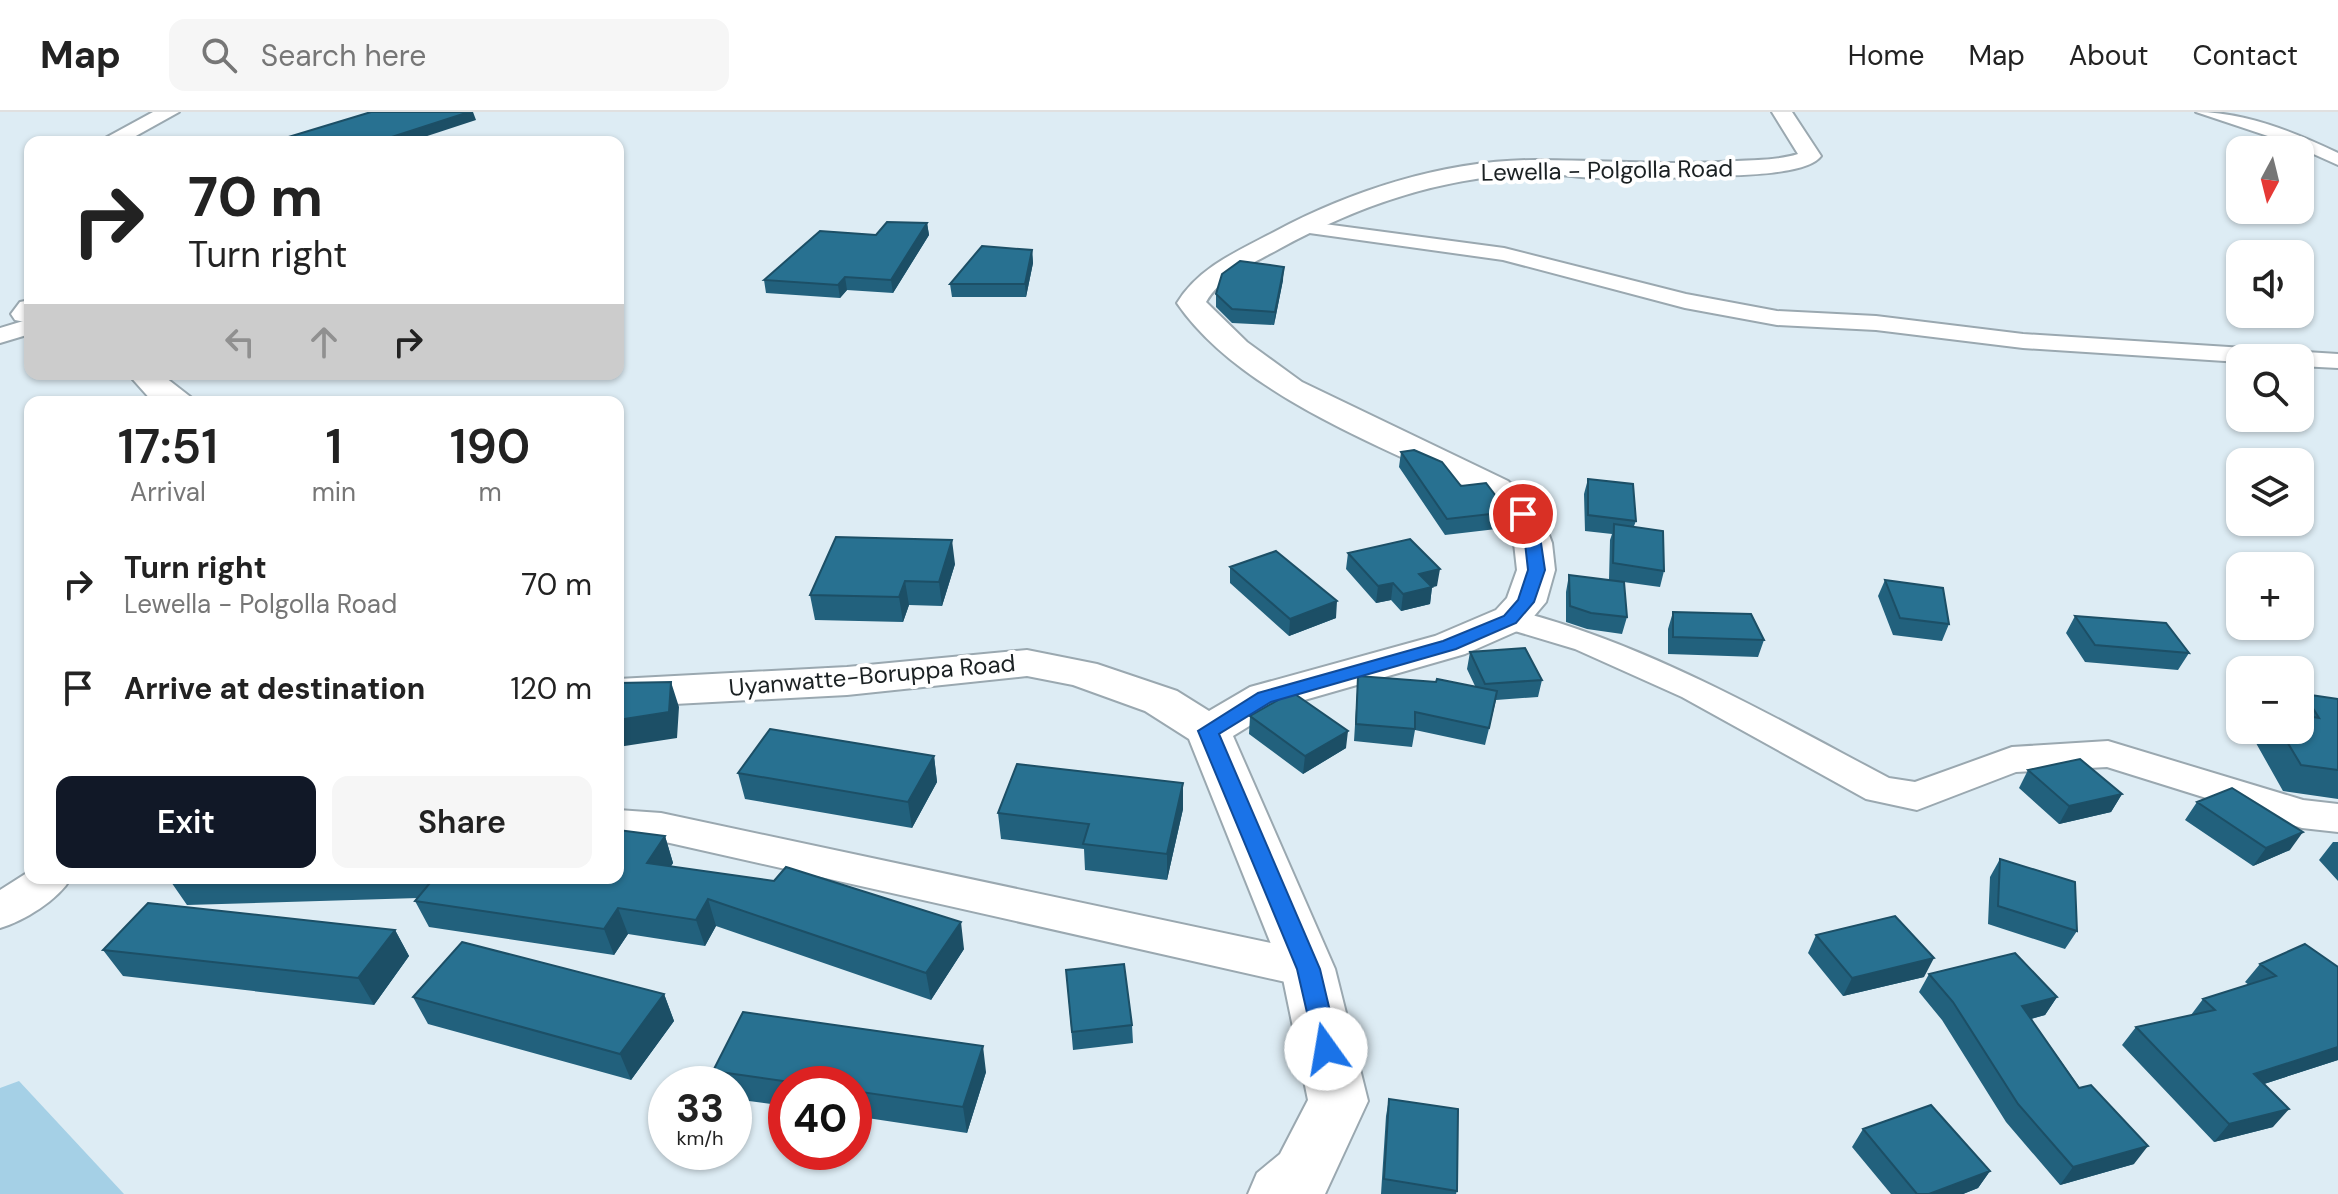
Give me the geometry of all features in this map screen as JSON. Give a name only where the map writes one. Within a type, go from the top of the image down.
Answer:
[{"type":"street","points":[[121,136],[169,112]]},
{"type":"street","name":"Lewella - Polgolla Road","points":[[1510,619],[1526,602],[1536,570],[1533,543],[1523,514],[1496,488],[1291,389],[1237,348],[1191,303],[1197,290],[1230,267],[1302,227],[1349,206],[1418,184],[1475,172],[1535,167],[1711,170],[1800,161],[1810,156],[1782,112]]},
{"type":"street","points":[[2204,112],[2295,139],[2338,160]]},
{"type":"street","points":[[1302,227],[1504,254],[1685,301],[1777,318],[1876,323],[2023,341],[2226,354]]},
{"type":"street","points":[[0,336],[24,328]]},
{"type":"street","points":[[2314,360],[2338,361]]},
{"type":"street","points":[[149,380],[165,396]]},
{"type":"street","points":[[1280,1194],[1302,1175],[1338,1101],[1308,969],[1208,731],[1265,697],[1450,645],[1510,619],[1587,642],[1694,689],[1880,790],[1917,796],[2012,760],[2108,754],[2302,814],[2338,818]]},
{"type":"street","name":"Uyanwatte-Boruppa Road","points":[[624,693],[847,681],[1027,663],[1082,673],[1161,701],[1208,731]]},
{"type":"street","points":[[624,824],[661,827],[1308,969]]},
{"type":"street","points":[[0,912],[41,884]]},
{"type":"shaded area","points":[[19,1081],[124,1194],[0,1194],[0,1088]]},
{"type":"building","points":[[371,112],[469,112],[395,136],[292,136]]},
{"type":"building","points":[[887,222],[927,223],[891,280],[845,277],[838,285],[764,280],[820,231],[876,235]]},
{"type":"building","points":[[982,246],[1032,250],[1025,284],[950,284]]},
{"type":"building","points":[[1240,261],[1284,267],[1275,312],[1232,309],[1216,294],[1222,274]]},
{"type":"building","points":[[1414,450],[1442,462],[1461,486],[1486,483],[1508,512],[1447,519],[1401,452]]},
{"type":"building","points":[[1588,479],[1633,484],[1636,521],[1588,515]]},
{"type":"building","points":[[1614,524],[1663,531],[1664,571],[1613,563]]},
{"type":"building","points":[[836,537],[952,540],[939,582],[905,581],[899,597],[810,595]]},
{"type":"building","points":[[1410,539],[1440,569],[1419,574],[1432,587],[1403,594],[1393,583],[1378,586],[1348,553]]},
{"type":"building","points":[[1276,551],[1337,601],[1290,619],[1230,567]]},
{"type":"building","points":[[1569,575],[1624,582],[1627,617],[1591,613],[1570,606]]},
{"type":"building","points":[[1885,580],[1943,588],[1949,624],[1900,618]]},
{"type":"building","points":[[1673,612],[1751,614],[1764,640],[1673,637]]},
{"type":"building","points":[[2075,616],[2166,623],[2189,653],[2095,645]]},
{"type":"building","points":[[1525,648],[1542,680],[1485,684],[1470,652]]},
{"type":"building","points":[[1358,676],[1436,682],[1437,679],[1497,691],[1489,728],[1415,712],[1415,729],[1356,724]]},
{"type":"building","points":[[671,682],[669,712],[624,719],[624,683]]},
{"type":"building","points":[[1292,692],[1348,731],[1305,756],[1250,716]]},
{"type":"building","points":[[2314,695],[2338,699],[2338,770],[2301,765],[2288,744],[2314,744],[2314,717],[2319,718],[2314,710]]},
{"type":"building","points":[[770,729],[934,756],[908,802],[738,773]]},
{"type":"building","points":[[2080,759],[2122,794],[2069,806],[2028,770]]},
{"type":"building","points":[[1017,764],[1183,783],[1167,854],[1083,844],[1089,824],[998,813]]},
{"type":"building","points":[[2232,788],[2303,832],[2266,848],[2197,802]]},
{"type":"building","points":[[624,831],[665,836],[647,863],[774,881],[786,867],[961,922],[926,973],[708,899],[696,920],[618,908],[604,929],[415,901],[429,884],[624,884]]},
{"type":"building","points":[[2000,859],[2075,882],[2077,931],[1998,906]]},
{"type":"building","points":[[148,903],[395,930],[358,978],[103,950]]},
{"type":"building","points":[[1895,916],[1934,958],[1852,978],[1816,935]]},
{"type":"building","points":[[462,942],[664,994],[620,1054],[413,997]]},
{"type":"building","points":[[2305,944],[2338,967],[2338,1047],[2254,1074],[2289,1109],[2229,1124],[2136,1027],[2215,1010],[2203,999],[2276,976],[2260,964]]},
{"type":"building","points":[[2015,953],[2057,997],[2022,1006],[2079,1088],[2091,1085],[2148,1146],[2073,1167],[2018,1104],[1953,1002],[1929,974]]},
{"type":"building","points":[[1124,964],[1132,1025],[1072,1032],[1066,970]]},
{"type":"building","points":[[743,1012],[983,1046],[963,1107],[872,1094],[872,1066],[768,1066],[768,1079],[752,1077],[752,1066],[716,1066]]},
{"type":"building","points":[[1389,1099],[1458,1109],[1457,1191],[1384,1179]]},
{"type":"building","points":[[1931,1105],[1990,1171],[1929,1194],[1917,1194],[1863,1129]]},
{"type":"route","points":[[1326,1049],[1308,969],[1208,731],[1265,697],[1450,645],[1510,619],[1526,602],[1536,570],[1533,543],[1523,514]]}]
